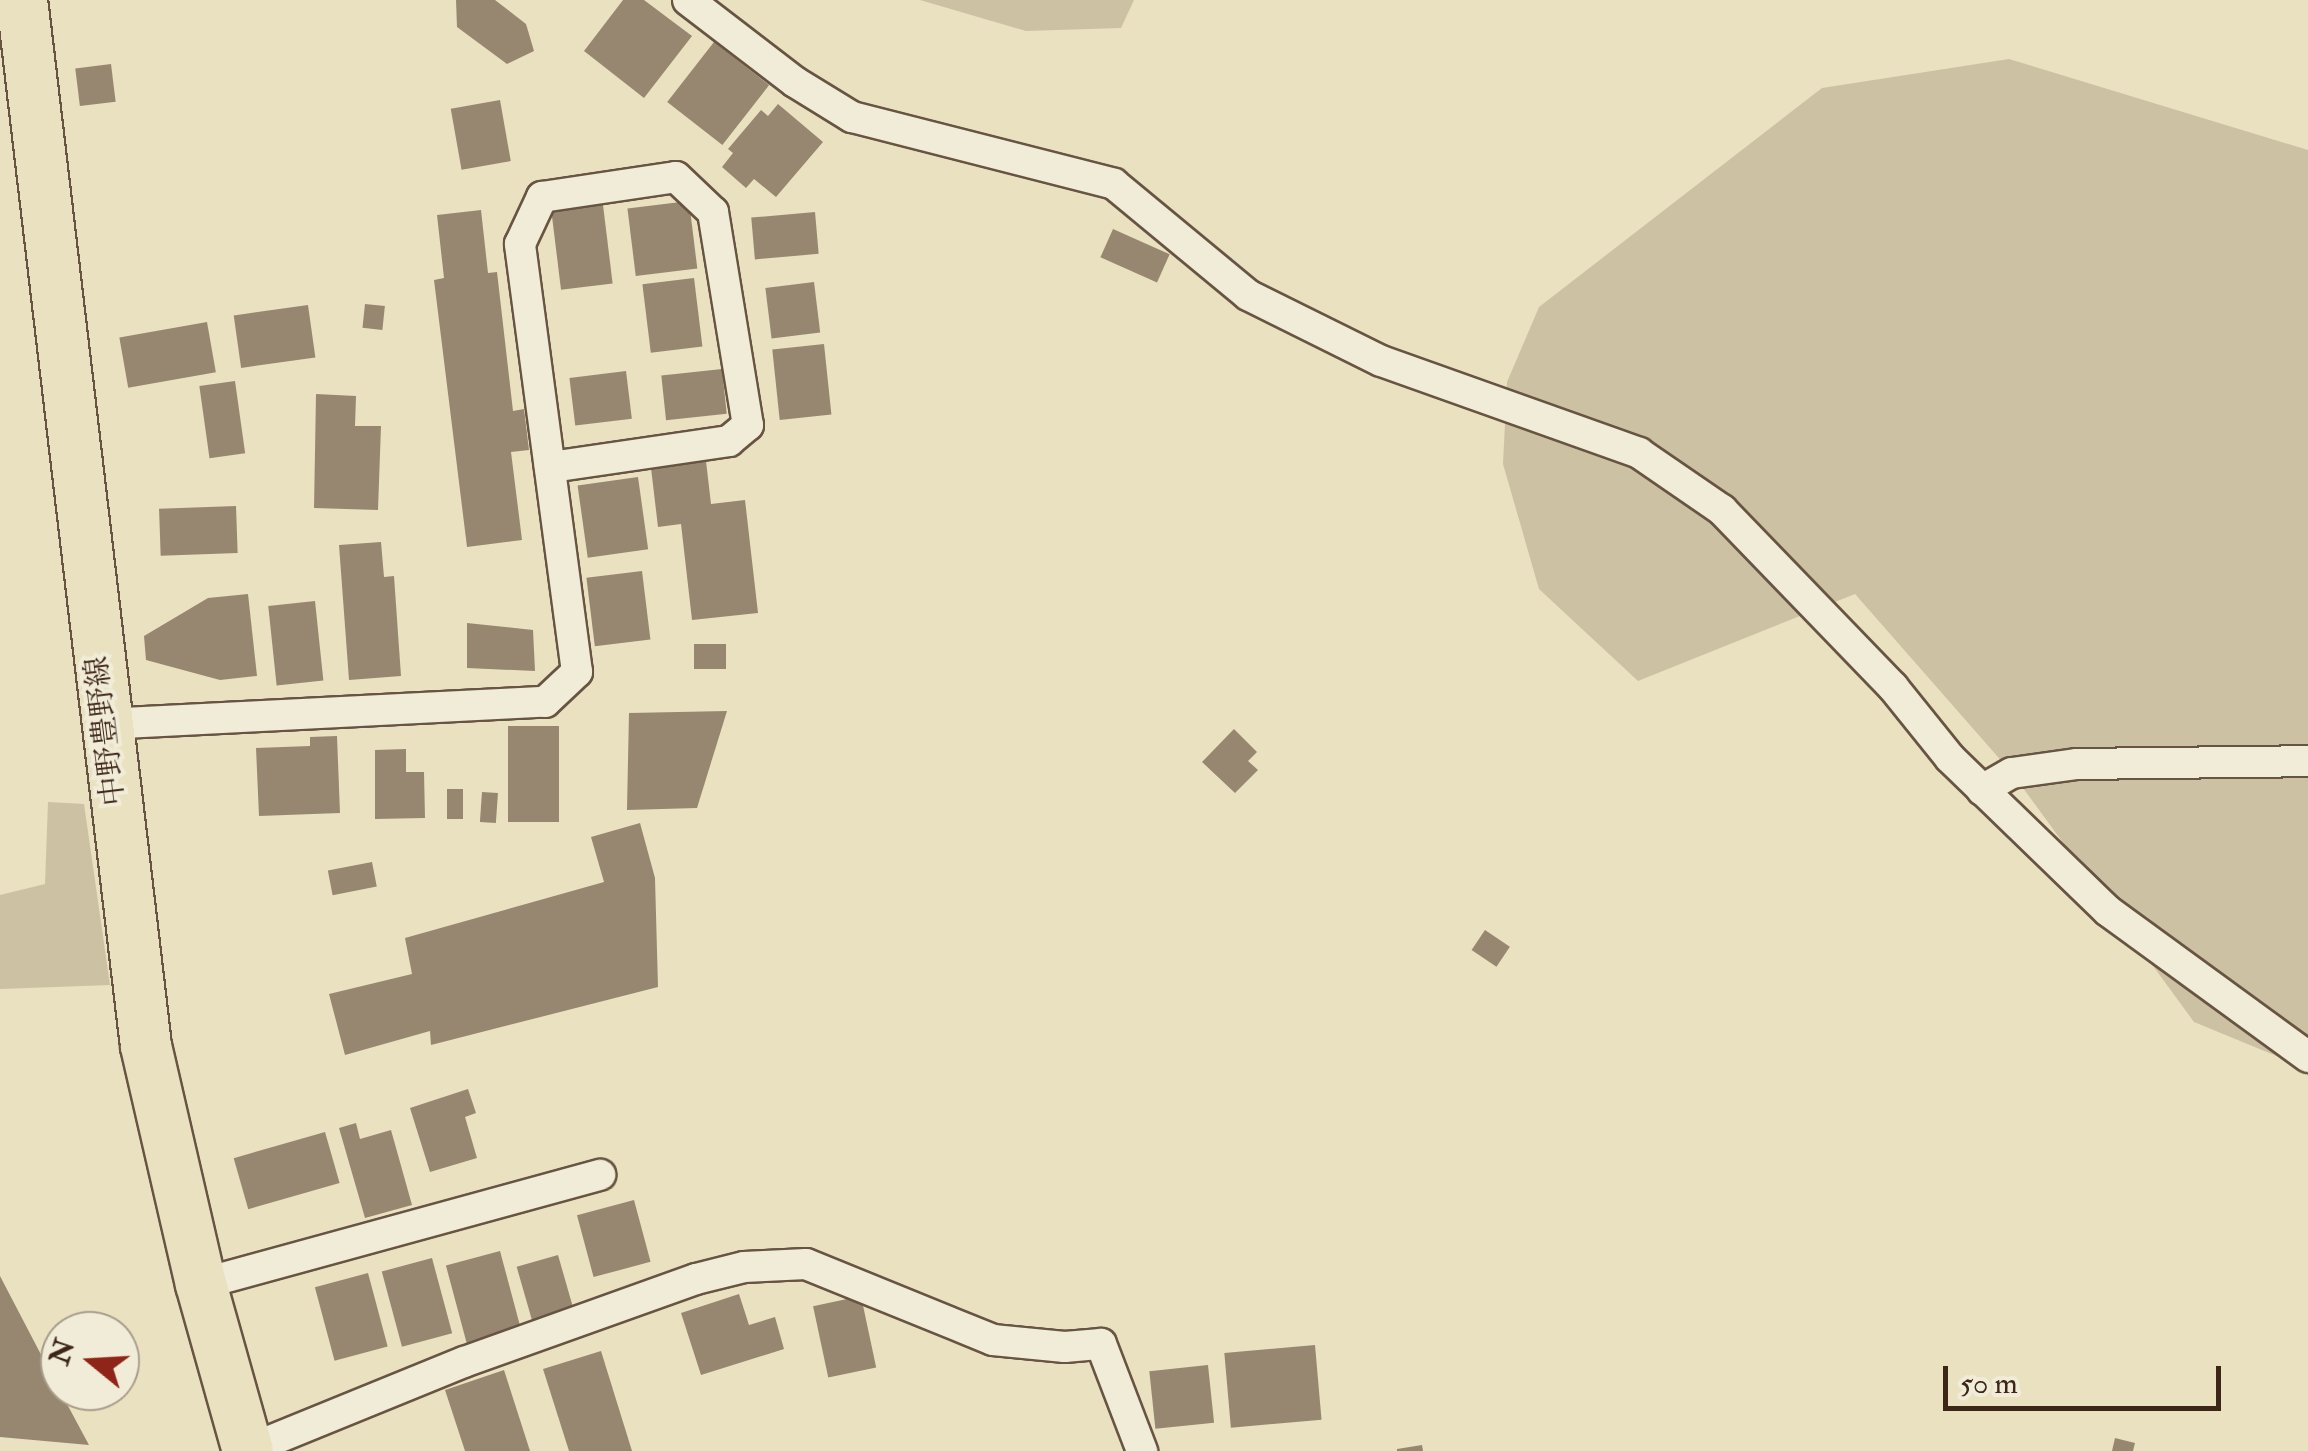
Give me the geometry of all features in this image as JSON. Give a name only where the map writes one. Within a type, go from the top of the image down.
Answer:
[{"type":"main road","name":"中野豊野線","points":[[22,0],[104,724],[146,1046],[202,1284],[248,1450]]},
{"type":"street","points":[[688,0],[795,82],[852,116],[1114,184],[1248,296],[1380,361],[1639,453],[1722,510],[1893,687],[1982,790],[2108,911],[2308,1057]]},
{"type":"street","points":[[104,724],[545,702],[577,672],[520,244],[542,197],[676,177],[713,212],[748,424],[728,441],[550,467]]},
{"type":"street","points":[[1982,790],[2012,774],[2077,764],[2308,761]]},
{"type":"street","points":[[202,1284],[600,1175]]},
{"type":"street","points":[[248,1450],[464,1362],[696,1278],[744,1267],[806,1264],[993,1340],[1065,1346],[1101,1344],[1142,1451]]},
{"type":"shaded area","points":[[920,0],[1134,0],[1121,28],[1026,31]]},
{"type":"shaded area","points":[[2009,59],[2308,150],[2308,1069],[2194,1022],[2012,773],[1855,594],[1638,681],[1539,589],[1503,464],[1507,382],[1539,307],[1822,88]]},
{"type":"shaded area","points":[[48,802],[84,804],[110,985],[0,989],[0,895],[45,884]]},
{"type":"building","points":[[456,0],[495,0],[526,24],[534,51],[507,64],[457,27]]},
{"type":"building","points":[[623,0],[644,0],[692,36],[644,98],[584,51]]},
{"type":"building","points":[[714,42],[769,85],[722,145],[667,102]]},
{"type":"building","points":[[111,64],[116,102],[80,106],[75,68]]},
{"type":"building","points":[[500,100],[511,161],[462,170],[451,109]]},
{"type":"building","points":[[778,104],[823,142],[776,197],[754,179],[746,188],[722,167],[733,153],[728,149],[761,110],[768,116]]},
{"type":"building","points":[[689,201],[697,268],[636,276],[627,209]]},
{"type":"building","points":[[603,205],[613,283],[561,290],[551,211]]},
{"type":"building","points":[[481,210],[488,273],[497,272],[513,411],[524,409],[529,450],[511,452],[522,540],[467,547],[434,280],[444,278],[437,215]]},
{"type":"building","points":[[815,212],[819,254],[755,259],[751,218]]},
{"type":"building","points":[[1113,229],[1170,254],[1157,283],[1100,257]]},
{"type":"building","points":[[694,278],[702,346],[651,353],[642,284]]},
{"type":"building","points":[[814,282],[820,333],[772,339],[765,288]]},
{"type":"building","points":[[365,304],[385,306],[382,330],[362,328]]},
{"type":"building","points":[[308,305],[315,357],[241,368],[234,315]]},
{"type":"building","points":[[207,322],[216,372],[128,388],[119,337]]},
{"type":"building","points":[[824,344],[831,415],[780,420],[772,349]]},
{"type":"building","points":[[722,369],[727,414],[666,420],[661,375]]},
{"type":"building","points":[[626,371],[632,419],[575,426],[569,378]]},
{"type":"building","points":[[235,381],[245,453],[210,458],[199,386]]},
{"type":"building","points":[[316,394],[356,396],[355,426],[381,426],[378,510],[314,508]]},
{"type":"building","points":[[706,461],[711,504],[745,500],[758,613],[692,620],[681,524],[658,527],[651,468]]},
{"type":"building","points":[[638,477],[648,549],[588,558],[578,485]]},
{"type":"building","points":[[236,506],[238,553],[161,556],[159,509]]},
{"type":"building","points":[[381,542],[384,577],[394,576],[401,676],[349,680],[339,545]]},
{"type":"building","points":[[642,571],[650,639],[595,646],[586,578]]},
{"type":"building","points":[[248,594],[257,676],[220,680],[146,660],[144,636],[208,598]]},
{"type":"building","points":[[315,601],[323,681],[277,685],[268,606]]},
{"type":"building","points":[[467,623],[533,630],[535,671],[467,668]]},
{"type":"building","points":[[694,644],[726,644],[726,669],[694,669]]},
{"type":"building","points":[[727,711],[697,808],[627,810],[629,713]]},
{"type":"building","points":[[508,726],[559,726],[559,822],[508,822]]},
{"type":"building","points":[[1234,729],[1257,752],[1248,761],[1258,770],[1235,793],[1202,762]]},
{"type":"building","points":[[337,736],[340,813],[259,816],[256,748],[310,746],[310,737]]},
{"type":"building","points":[[406,749],[406,772],[424,772],[425,818],[375,819],[375,750]]},
{"type":"building","points":[[447,789],[463,789],[463,819],[447,819]]},
{"type":"building","points":[[482,792],[498,793],[496,823],[480,822]]},
{"type":"building","points":[[640,823],[655,878],[658,987],[431,1045],[430,1031],[345,1055],[329,994],[412,974],[405,938],[604,882],[591,837]]},
{"type":"building","points":[[372,862],[377,887],[333,895],[328,871]]},
{"type":"building","points":[[1485,930],[1510,947],[1496,967],[1472,950]]},
{"type":"building","points":[[468,1089],[476,1113],[465,1117],[477,1158],[430,1172],[410,1108]]},
{"type":"building","points":[[356,1123],[360,1139],[391,1130],[412,1205],[365,1218],[339,1128]]},
{"type":"building","points":[[325,1132],[340,1183],[248,1209],[234,1158]]},
{"type":"building","points":[[634,1200],[651,1262],[594,1277],[577,1215]]},
{"type":"building","points":[[500,1251],[522,1332],[468,1347],[446,1265]]},
{"type":"building","points":[[558,1255],[574,1312],[533,1324],[517,1267]]},
{"type":"building","points":[[432,1258],[452,1333],[402,1347],[382,1271]]},
{"type":"building","points":[[368,1273],[388,1346],[335,1361],[315,1287]]},
{"type":"building","points":[[0,1276],[40,1353],[40,1411],[71,1411],[89,1445],[0,1437]]},
{"type":"building","points":[[739,1294],[749,1325],[775,1317],[784,1349],[701,1375],[681,1313]]},
{"type":"building","points":[[861,1296],[876,1367],[828,1378],[813,1306]]},
{"type":"building","points":[[1315,1345],[1322,1420],[1231,1428],[1224,1353]]},
{"type":"building","points":[[601,1351],[632,1451],[569,1451],[543,1369]]},
{"type":"building","points":[[1208,1365],[1214,1423],[1155,1429],[1149,1371]]},
{"type":"building","points":[[504,1370],[530,1451],[465,1451],[445,1390]]},
{"type":"building","points":[[2115,1438],[2135,1443],[2133,1451],[2112,1451]]},
{"type":"building","points":[[1422,1445],[1423,1451],[1397,1451],[1397,1449]]}]
